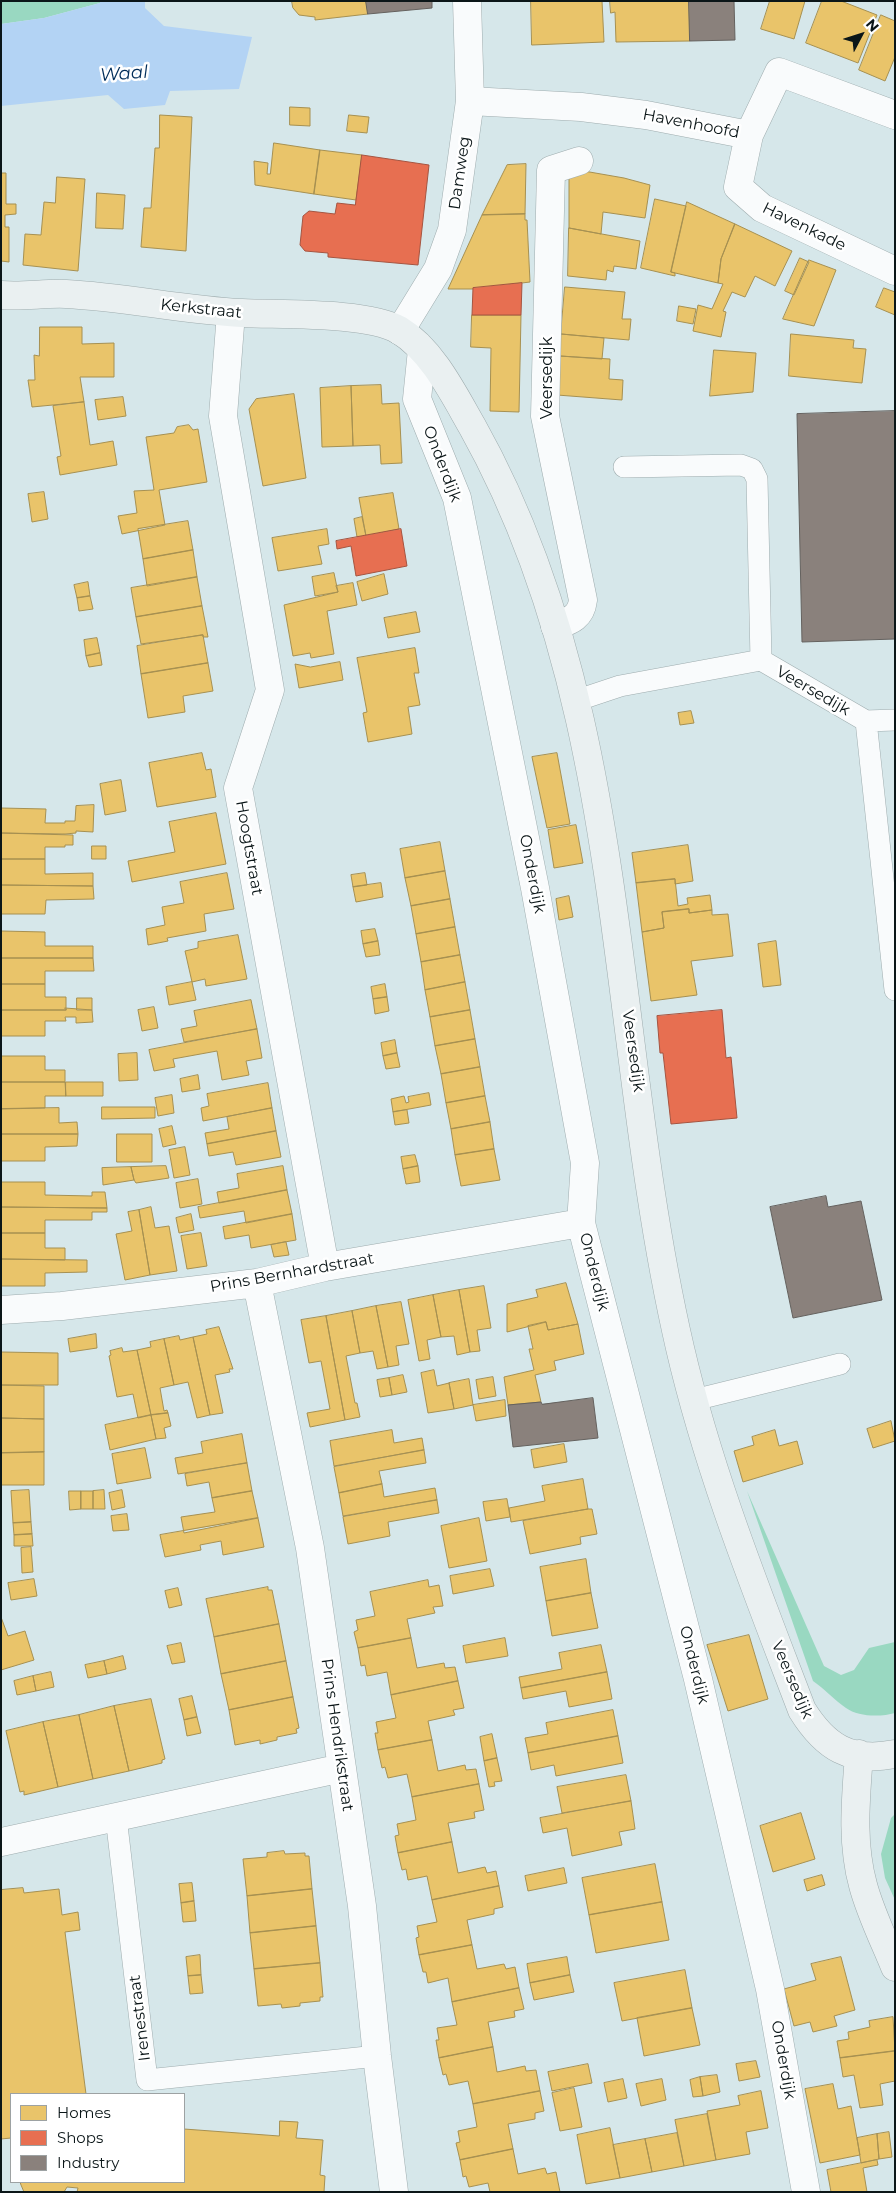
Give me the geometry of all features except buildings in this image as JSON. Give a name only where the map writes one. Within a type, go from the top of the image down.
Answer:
[{"type":"main road","name":"Kerkstraat","points":[[1,295],[18,297],[61,293],[231,312],[360,319],[385,323],[400,331]]},
{"type":"main road","name":"Veersedijk","points":[[400,331],[422,350],[463,410],[498,474],[525,534],[555,626],[575,701],[596,797],[658,1232],[680,1347],[710,1457],[749,1572],[802,1710],[824,1740],[836,1749],[874,1757],[895,1754]]},
{"type":"main road","points":[[859,1754],[855,1806],[856,1850],[862,1885],[895,1967]]},
{"type":"street","name":"Damweg","points":[[400,331],[438,269],[452,230],[470,101],[467,1]]},
{"type":"street","name":"Havenhoofd","points":[[470,101],[600,109],[646,115],[749,135],[779,72],[895,115]]},
{"type":"street","name":"Havenkade","points":[[749,135],[738,187],[762,208],[895,271]]},
{"type":"street","name":"Veersedijk","points":[[555,626],[576,617],[582,607],[583,600],[544,416],[551,170],[579,161]]},
{"type":"street","name":"Hoogtstraat","points":[[231,312],[223,416],[270,690],[238,788],[325,1267]]},
{"type":"street","name":"Onderdijk","points":[[422,350],[417,399],[457,498],[535,888],[584,1163],[581,1223],[711,1737],[770,1989],[806,2192]]},
{"type":"street","name":"Prins Bernhardstraat","points":[[1,1310],[62,1306],[257,1283],[325,1267],[581,1223]]},
{"type":"street","name":"Prins Hendrikstraat","points":[[257,1283],[310,1548],[362,1906],[377,2056],[394,2192]]},
{"type":"street","points":[[1,1842],[342,1768]]},
{"type":"lane","name":"Veersedijk","points":[[624,467],[741,465],[752,469],[757,479],[761,660]]},
{"type":"lane","name":"Veersedijk","points":[[575,701],[620,686],[761,660],[866,721],[895,720]]},
{"type":"lane","name":"Veersedijk","points":[[866,721],[895,990]]},
{"type":"lane","points":[[694,1400],[840,1364]]},
{"type":"lane","name":"Irenestraat","points":[[116,1817],[147,2080],[377,2056]]},
{"type":"green space","points":[[1,1],[100,1],[100,3],[44,18],[1,24]]},
{"type":"green space","points":[[747,1491],[824,1666],[841,1675],[854,1670],[869,1648],[895,1642],[895,1713],[870,1715],[851,1711],[813,1681]]},
{"type":"green space","points":[[895,1814],[895,1900],[885,1878],[881,1854],[891,1818]]},
{"type":"water","name":"Waal","points":[[100,1],[145,1],[145,8],[164,26],[252,37],[239,89],[170,91],[165,105],[124,109],[108,95],[1,106],[1,24],[44,18],[100,3]]}]
